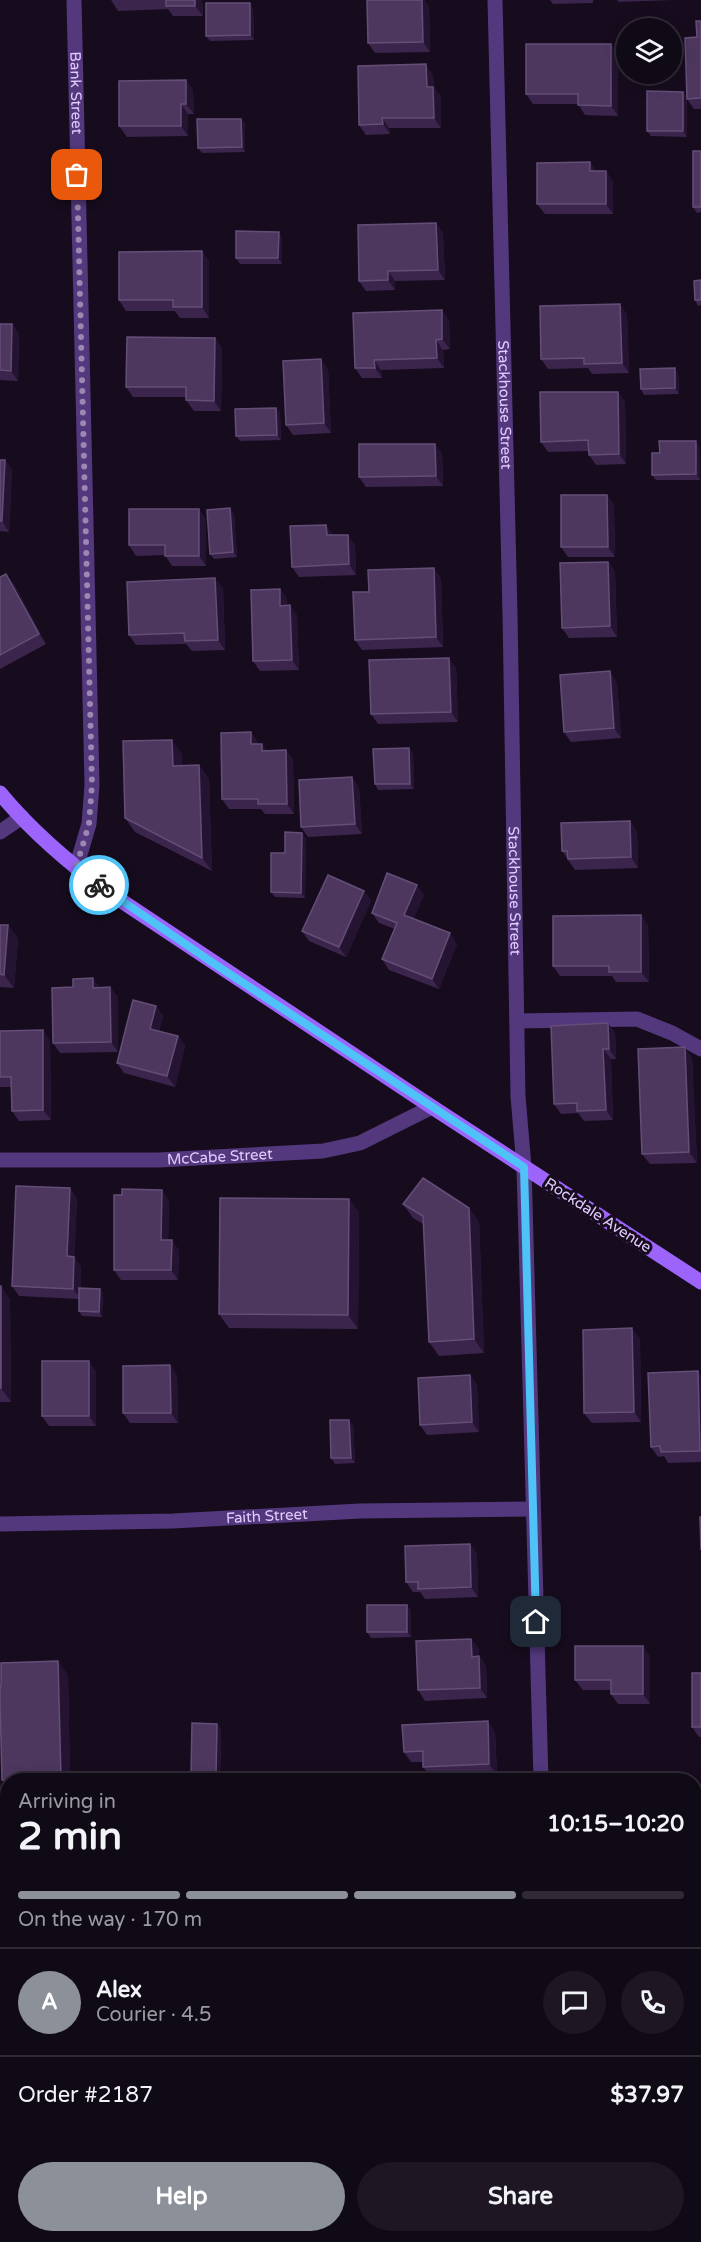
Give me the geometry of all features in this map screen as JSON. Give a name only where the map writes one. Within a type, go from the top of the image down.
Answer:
[{"type":"main road","name":"Rockdale Avenue","points":[[0,793],[76,868],[216,965],[701,1282]]},
{"type":"street","name":"Bank Street","points":[[74,0],[92,785],[89,824],[76,868]]},
{"type":"street","name":"Stackhouse Street","points":[[495,0],[518,1096],[524,1167],[541,1773]]},
{"type":"street","points":[[0,832],[22,817]]},
{"type":"street","points":[[518,1021],[637,1019],[672,1033],[701,1049]]},
{"type":"street","name":"McCabe Street","points":[[0,1160],[159,1160],[323,1151],[360,1143],[432,1107]]},
{"type":"street","name":"Faith Street","points":[[0,1524],[173,1521],[360,1511],[533,1509]]},
{"type":"building","points":[[166,0],[195,0],[195,6],[166,6]]},
{"type":"building","points":[[367,0],[422,0],[423,42],[368,43]]},
{"type":"building","points":[[206,3],[250,3],[250,35],[206,36]]},
{"type":"building","points":[[696,21],[701,21],[701,98],[687,99],[685,38],[697,37]]},
{"type":"building","points":[[526,44],[611,44],[611,106],[578,105],[578,94],[526,94]]},
{"type":"building","points":[[426,64],[427,87],[433,87],[434,118],[382,118],[383,124],[359,125],[358,66]]},
{"type":"building","points":[[186,80],[186,104],[181,104],[181,126],[119,126],[119,81]]},
{"type":"building","points":[[647,91],[683,92],[683,131],[647,131]]},
{"type":"building","points":[[197,119],[241,119],[242,147],[198,148]]},
{"type":"building","points":[[693,151],[701,151],[701,207],[693,207]]},
{"type":"building","points":[[590,162],[590,171],[606,171],[606,204],[537,204],[537,163]]},
{"type":"building","points":[[436,223],[438,270],[388,271],[388,280],[359,281],[358,225]]},
{"type":"building","points":[[236,231],[279,232],[278,258],[236,258]]},
{"type":"building","points":[[202,251],[202,307],[173,307],[173,300],[119,300],[119,252]]},
{"type":"building","points":[[701,280],[701,300],[695,300],[694,281]]},
{"type":"building","points":[[620,304],[622,363],[584,364],[584,358],[541,359],[540,306]]},
{"type":"building","points":[[442,310],[442,339],[436,340],[437,358],[374,360],[375,368],[355,368],[353,313]]},
{"type":"building","points":[[0,324],[12,324],[11,371],[0,370]]},
{"type":"building","points":[[127,337],[215,338],[214,401],[186,400],[186,387],[126,387]]},
{"type":"building","points":[[321,359],[324,423],[286,425],[283,361]]},
{"type":"building","points":[[675,368],[675,388],[641,389],[640,369]]},
{"type":"building","points":[[540,392],[618,392],[619,454],[589,455],[588,440],[541,442]]},
{"type":"building","points":[[276,408],[277,435],[236,436],[235,409]]},
{"type":"building","points":[[659,441],[696,441],[696,474],[652,475],[652,453],[660,453]]},
{"type":"building","points":[[359,444],[435,444],[436,476],[359,477]]},
{"type":"building","points":[[0,460],[5,460],[2,521],[0,521]]},
{"type":"building","points":[[561,495],[607,495],[608,547],[561,547]]},
{"type":"building","points":[[230,508],[233,552],[210,554],[207,510]]},
{"type":"building","points":[[129,509],[199,509],[199,556],[165,556],[165,545],[129,545]]},
{"type":"building","points":[[326,525],[327,535],[348,535],[349,564],[292,567],[290,526]]},
{"type":"building","points":[[608,562],[610,626],[562,628],[560,563]]},
{"type":"building","points":[[434,568],[436,637],[355,640],[353,592],[369,592],[368,570]]},
{"type":"building","points":[[6,574],[39,634],[0,655],[0,577]]},
{"type":"building","points":[[215,578],[218,640],[185,641],[184,633],[129,635],[127,582]]},
{"type":"building","points":[[280,589],[280,606],[290,605],[292,660],[253,661],[251,590]]},
{"type":"building","points":[[449,658],[451,712],[371,714],[369,660]]},
{"type":"building","points":[[610,671],[614,728],[564,732],[560,675]]},
{"type":"building","points":[[251,732],[251,744],[262,744],[262,751],[286,750],[287,804],[258,804],[258,799],[222,799],[221,733]]},
{"type":"building","points":[[172,740],[173,766],[199,765],[202,858],[125,818],[123,741]]},
{"type":"building","points":[[409,748],[410,784],[375,784],[373,749]]},
{"type":"building","points":[[352,777],[355,824],[301,827],[299,780]]},
{"type":"building","points":[[630,821],[631,857],[568,859],[567,851],[562,851],[561,823]]},
{"type":"building","points":[[285,832],[302,833],[301,893],[271,892],[271,853],[285,853]]},
{"type":"building","points":[[387,873],[417,885],[404,915],[450,933],[432,979],[382,959],[397,923],[372,913]]},
{"type":"building","points":[[328,875],[364,891],[339,947],[302,931]]},
{"type":"building","points":[[641,915],[641,972],[609,972],[609,966],[553,966],[553,916]]},
{"type":"building","points":[[0,925],[8,925],[4,975],[0,974]]},
{"type":"building","points":[[93,978],[93,988],[110,987],[111,1042],[53,1043],[52,988],[73,987],[73,979]]},
{"type":"building","points":[[133,1000],[156,1006],[150,1029],[178,1036],[167,1076],[117,1063]]},
{"type":"building","points":[[608,1023],[609,1049],[603,1049],[606,1110],[577,1111],[577,1103],[554,1104],[551,1026]]},
{"type":"building","points":[[43,1030],[43,1110],[12,1111],[11,1077],[0,1077],[0,1031]]},
{"type":"building","points":[[685,1047],[689,1152],[642,1154],[638,1049]]},
{"type":"building","points":[[423,1178],[469,1208],[474,1339],[429,1342],[423,1216],[403,1204]]},
{"type":"building","points":[[16,1186],[70,1188],[67,1256],[74,1257],[73,1289],[12,1286]]},
{"type":"building","points":[[122,1189],[162,1190],[161,1240],[172,1240],[171,1270],[114,1270],[114,1195],[122,1195]]},
{"type":"building","points":[[220,1198],[349,1199],[348,1315],[219,1314]]},
{"type":"building","points":[[1,1286],[1,1388],[0,1388]]},
{"type":"building","points":[[79,1288],[100,1289],[99,1312],[79,1311]]},
{"type":"building","points":[[632,1328],[634,1412],[584,1413],[583,1330]]},
{"type":"building","points":[[42,1361],[89,1361],[89,1416],[42,1416]]},
{"type":"building","points":[[170,1365],[171,1413],[123,1413],[123,1366]]},
{"type":"building","points":[[698,1371],[700,1451],[661,1452],[660,1446],[651,1447],[648,1373]]},
{"type":"building","points":[[470,1375],[472,1422],[420,1425],[418,1378]]},
{"type":"building","points":[[330,1420],[349,1420],[351,1458],[331,1458]]},
{"type":"building","points":[[470,1544],[471,1587],[418,1589],[418,1582],[406,1582],[405,1546]]},
{"type":"building","points":[[367,1605],[407,1605],[407,1632],[367,1632]]},
{"type":"building","points":[[471,1639],[472,1657],[479,1656],[480,1688],[418,1690],[416,1641]]},
{"type":"building","points":[[575,1646],[643,1646],[643,1694],[611,1694],[611,1680],[575,1680]]},
{"type":"building","points":[[58,1661],[61,1773],[2,1773],[1,1663]]},
{"type":"building","points":[[692,1673],[701,1673],[701,1727],[692,1727]]},
{"type":"building","points":[[488,1721],[489,1764],[423,1767],[423,1751],[404,1752],[402,1725]]},
{"type":"building","points":[[192,1723],[217,1724],[216,1773],[191,1773]]},
{"type":"way so far","points":[[77,175],[92,807],[76,868],[99,885]]},
{"type":"route","points":[[99,885],[216,965],[524,1167],[536,1622]]}]
